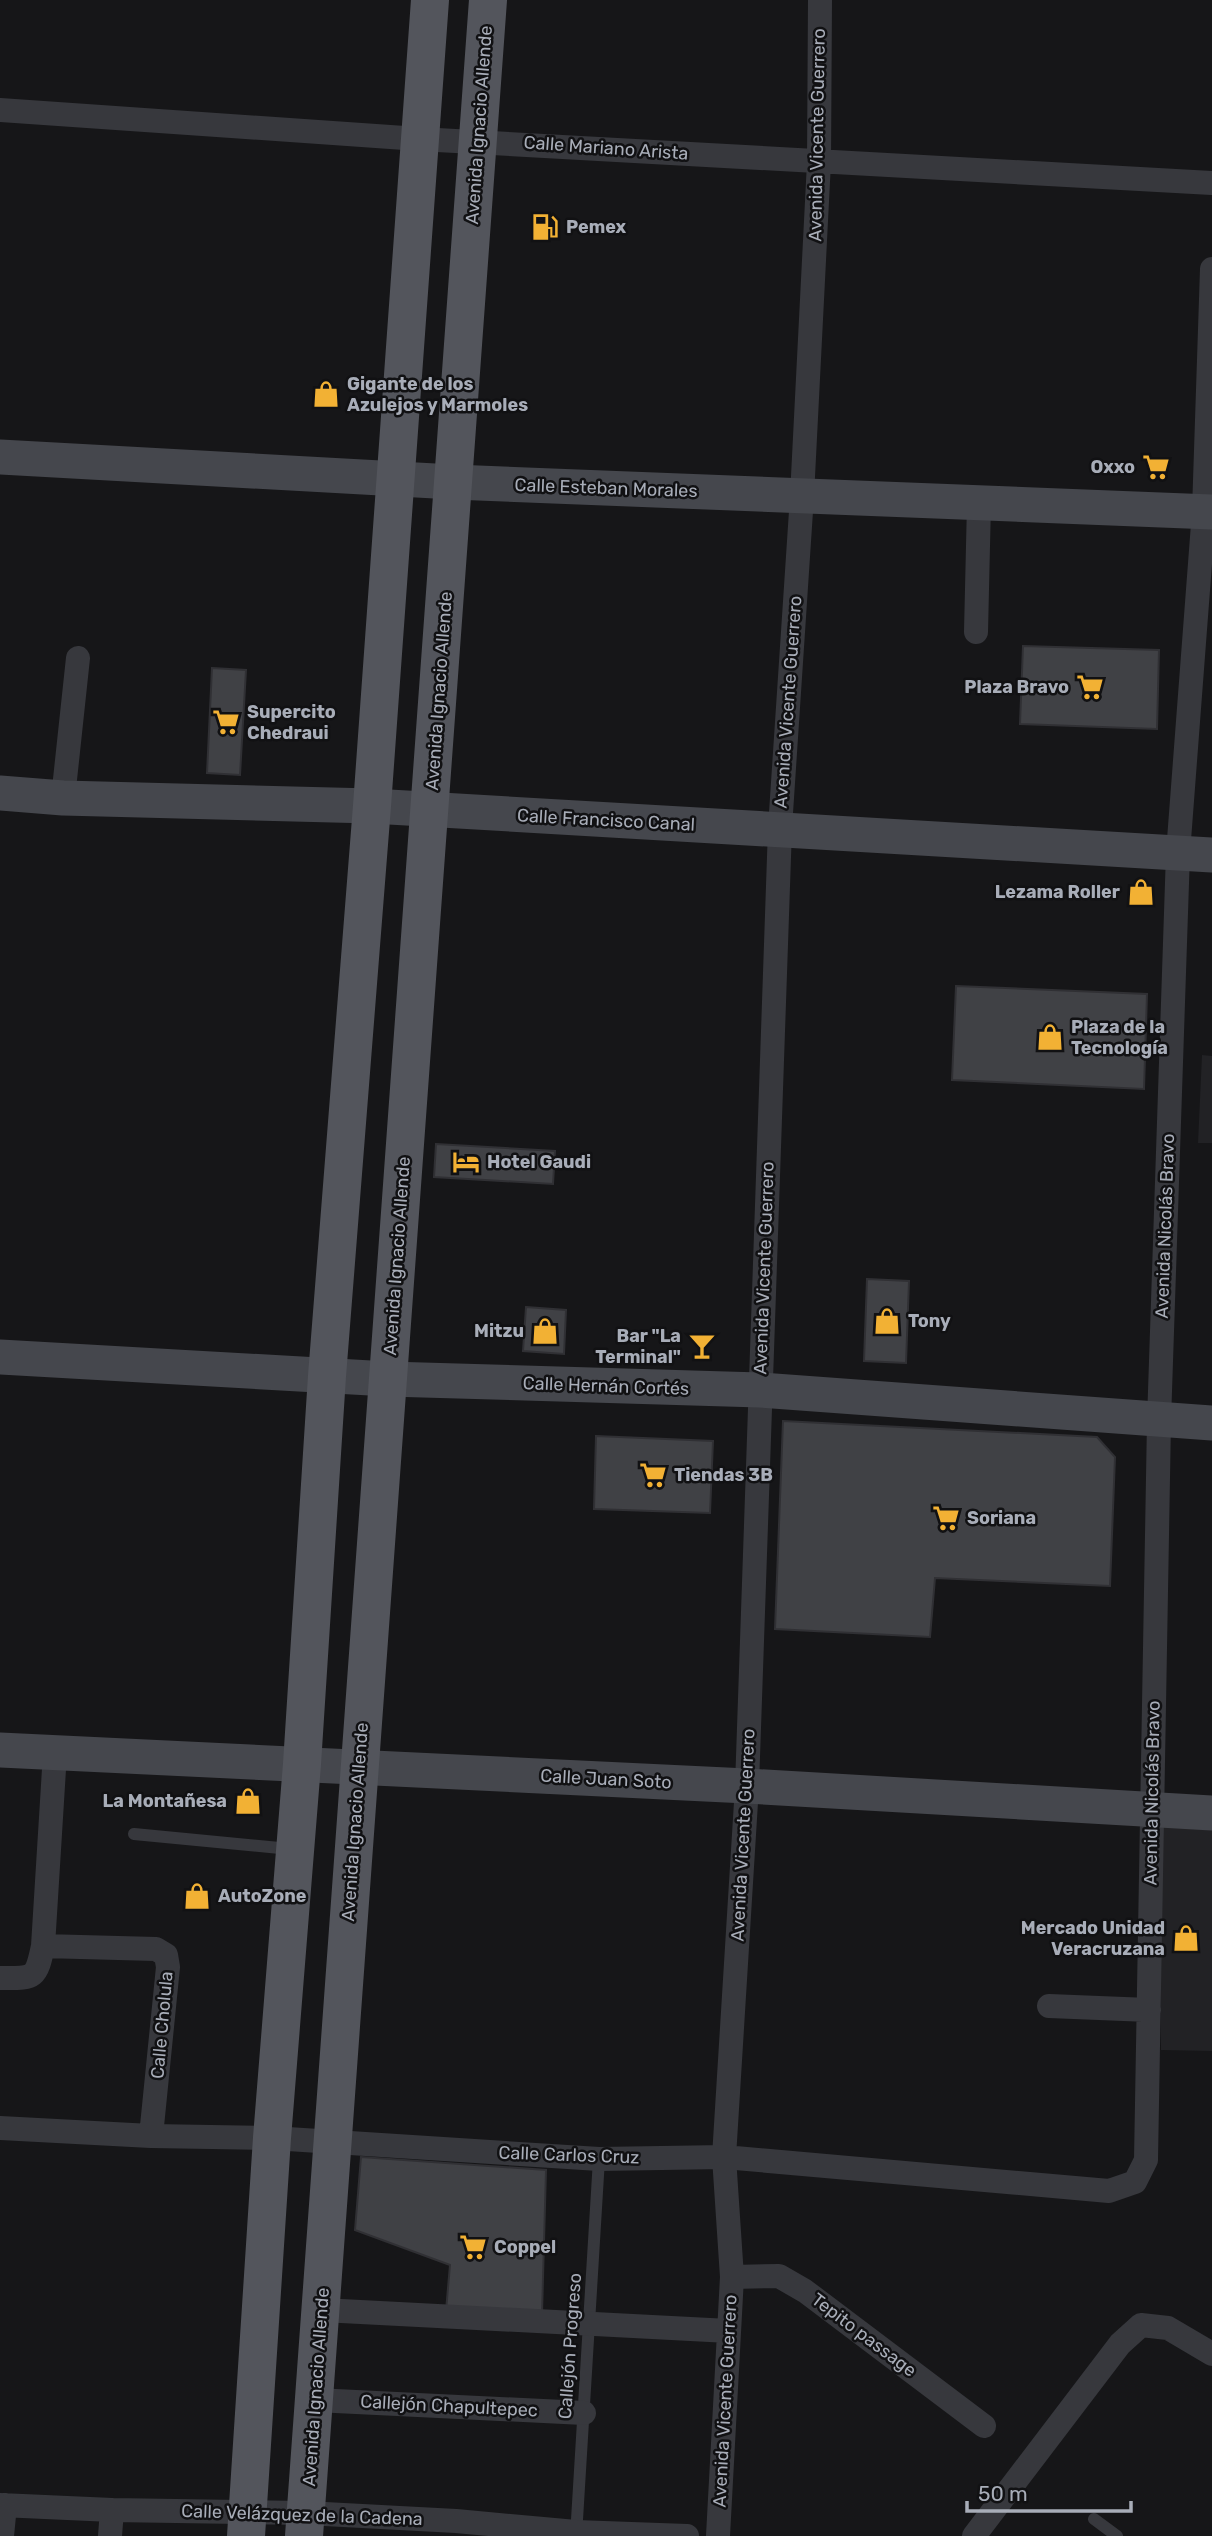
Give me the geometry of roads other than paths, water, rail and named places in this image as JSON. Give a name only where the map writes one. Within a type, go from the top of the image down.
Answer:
[{"type":"main road","points":[[247,2523],[327,1376],[372,806],[430,0]]},
{"type":"main road","name":"Avenida Ignacio Allende","points":[[305,2524],[323,2310],[332,2142],[488,0]]},
{"type":"street","name":"Avenida Vicente Guerrero","points":[[718,2536],[732,2277],[724,2157],[747,1786],[780,828],[802,496],[819,162],[820,0]]},
{"type":"street","name":"Calle Mariano Arista","points":[[0,110],[419,139],[1212,183]]},
{"type":"street","name":"Avenida Nicolás Bravo","points":[[1135,2182],[1146,2160],[1159,1421],[1178,853],[1208,511],[1212,269]]},
{"type":"street","name":"Calle Esteban Morales","points":[[0,457],[453,482],[1208,511]]},
{"type":"street","points":[[976,632],[979,503]]},
{"type":"street","points":[[63,798],[78,658]]},
{"type":"street","name":"Calle Francisco Canal","points":[[0,793],[63,798],[372,806],[1212,855]]},
{"type":"street","name":"Calle Hernán Cortés","points":[[0,1357],[388,1379],[760,1390],[1212,1423]]},
{"type":"street","name":"Calle Juan Soto","points":[[0,1750],[747,1786],[1212,1813]]},
{"type":"street","points":[[0,1978],[26,1978],[35,1974],[39,1966],[43,1946],[55,1753]]},
{"type":"street","name":"Calle Cholula","points":[[43,1946],[156,1949],[166,1955],[169,1967],[151,2136]]},
{"type":"street","points":[[1049,2007],[1149,2010]]},
{"type":"street","name":"Calle Carlos Cruz","points":[[0,2128],[151,2136],[272,2138],[599,2159],[724,2157],[1109,2191],[1135,2182]]},
{"type":"street","name":"Tepito passage","points":[[732,2277],[779,2276],[805,2291],[984,2426]]},
{"type":"street","points":[[323,2310],[729,2331]]},
{"type":"street","points":[[974,2536],[1120,2344],[1141,2325],[1168,2328],[1212,2354]]},
{"type":"street","name":"Callejón Chapultepec","points":[[315,2400],[584,2413]]},
{"type":"street","points":[[2,2536],[3,2505]]},
{"type":"street","name":"Calle Velázquez de la Cadena","points":[[3,2505],[112,2510],[247,2523],[687,2536]]},
{"type":"street","points":[[110,2536],[112,2510]]},
{"type":"lane","points":[[134,1834],[296,1849]]},
{"type":"lane","name":"Callejón Progreso","points":[[576,2534],[599,2159]]},
{"type":"lane","points":[[1094,2519],[1116,2536]]},
{"type":"place","name":"Pemex","points":[[545,227]]},
{"type":"place","name":"Gigante de los Azulejos y Marmoles","points":[[326,394]]},
{"type":"place","name":"Oxxo","points":[[1156,467]]},
{"type":"place","name":"Plaza Bravo","points":[[1090,687]]},
{"type":"place","name":"Supercito Chedraui","points":[[226,722]]},
{"type":"place","name":"Lezama Roller","points":[[1141,892]]},
{"type":"place","name":"Plaza de la Tecnología","points":[[1050,1037]]},
{"type":"place","name":"Hotel Gaudi","points":[[466,1162]]},
{"type":"place","name":"Tony","points":[[887,1321]]},
{"type":"place","name":"Mitzu","points":[[545,1331]]},
{"type":"place","name":"Bar \"La Terminal\"","points":[[702,1346]]},
{"type":"place","name":"Tiendas 3B","points":[[653,1475]]},
{"type":"place","name":"Soriana","points":[[946,1518]]},
{"type":"place","name":"La Montañesa","points":[[248,1801]]},
{"type":"place","name":"AutoZone","points":[[197,1896]]},
{"type":"place","name":"Mercado Unidad Veracruzana","points":[[1186,1938]]},
{"type":"place","name":"Coppel","points":[[473,2247]]}]
